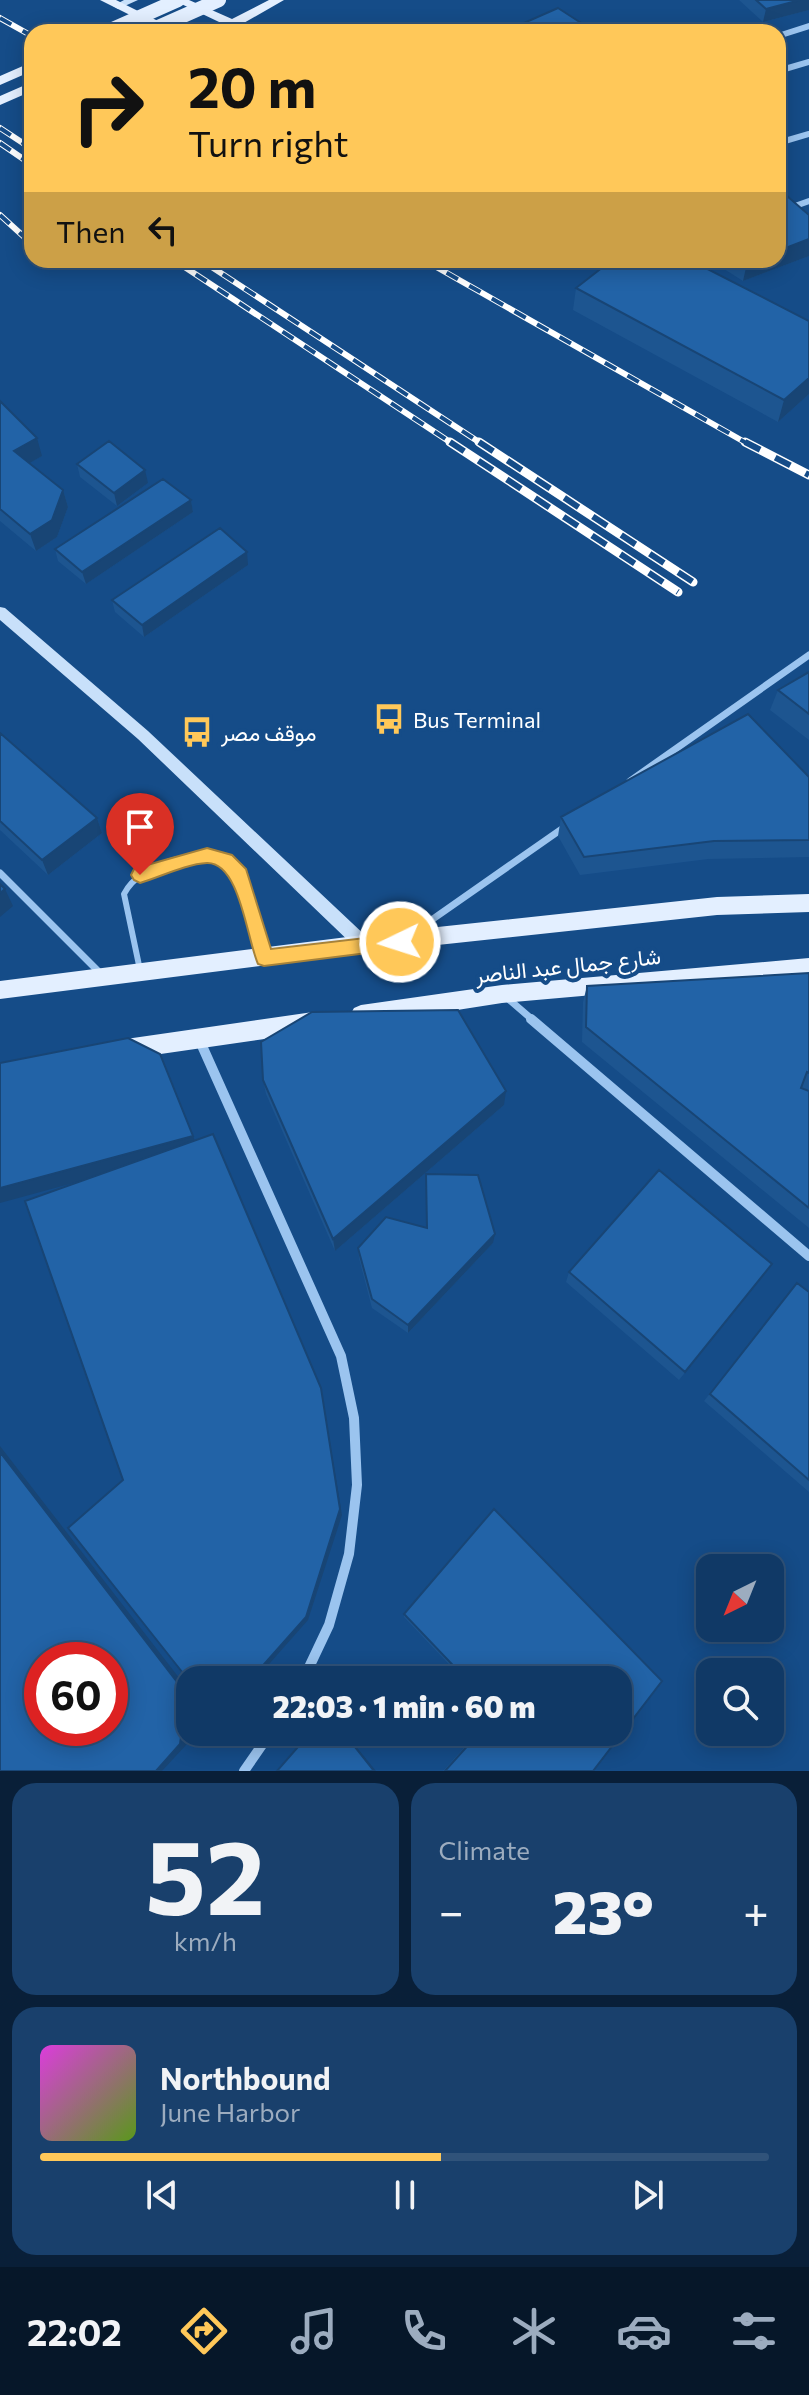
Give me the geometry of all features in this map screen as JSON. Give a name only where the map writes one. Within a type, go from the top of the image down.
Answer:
[{"type":"main road","points":[[124,24],[178,0],[232,24],[278,0]]},
{"type":"main road","points":[[165,24],[219,0]]},
{"type":"main road","points":[[112,3],[157,24]]},
{"type":"main road","points":[[0,81],[24,70]]},
{"type":"main road","points":[[0,101],[24,90]]},
{"type":"main road","name":"شارع جمال عبد الناصر","points":[[0,990],[106,979],[363,944],[717,906],[809,903]]},
{"type":"main road","name":"شارع جمال عبد الناصر","points":[[92,1053],[502,994],[809,967]]},
{"type":"street","points":[[112,3],[133,0]]},
{"type":"street","points":[[786,33],[809,26]]},
{"type":"street","points":[[786,69],[809,62]]},
{"type":"street","points":[[786,141],[809,134]]},
{"type":"street","points":[[786,209],[809,201]]},
{"type":"street","points":[[800,204],[809,212]]},
{"type":"street","points":[[2,617],[143,735],[363,944]]},
{"type":"street","points":[[617,789],[809,655]]},
{"type":"street","points":[[400,942],[579,816]]},
{"type":"street","points":[[0,873],[106,979]]},
{"type":"street","points":[[502,994],[809,1256]]},
{"type":"street","points":[[199,1039],[341,1356],[354,1418],[357,1485],[349,1554],[329,1625],[310,1666]]},
{"type":"street","points":[[244,1771],[261,1746]]},
{"type":"lane","points":[[141,974],[123,898],[126,889],[150,870],[207,856],[226,860],[240,875],[264,958]]},
{"type":"building","points":[[756,0],[800,0],[766,9]]},
{"type":"building","points":[[558,8],[583,24],[522,24]]},
{"type":"building","points":[[786,196],[809,215],[809,239],[786,248]]},
{"type":"building","points":[[602,268],[706,268],[809,321],[809,378],[784,400],[576,288]]},
{"type":"building","points":[[0,401],[37,438],[14,451],[63,490],[52,520],[30,534],[0,509]]},
{"type":"building","points":[[109,441],[145,470],[114,493],[77,464]]},
{"type":"building","points":[[163,479],[191,500],[82,572],[55,549]]},
{"type":"building","points":[[220,528],[247,552],[142,625],[112,600]]},
{"type":"building","points":[[809,672],[809,714],[778,690]]},
{"type":"building","points":[[748,714],[809,777],[809,840],[714,841],[584,857],[561,817]]},
{"type":"building","points":[[0,733],[97,818],[42,860],[0,821]]},
{"type":"building","points":[[809,973],[809,1073],[801,1088],[809,1091],[809,1208],[586,1027],[587,986]]},
{"type":"building","points":[[458,1010],[506,1091],[333,1239],[263,1080],[261,1042],[312,1012]]},
{"type":"building","points":[[128,1038],[160,1054],[193,1136],[0,1188],[0,1063]]},
{"type":"building","points":[[213,1134],[321,1388],[340,1509],[306,1617],[262,1666],[177,1666],[68,1528],[123,1480],[25,1201]]},
{"type":"building","points":[[659,1170],[772,1264],[685,1372],[569,1272]]},
{"type":"building","points":[[426,1174],[478,1175],[495,1234],[408,1325],[372,1299],[358,1248],[386,1217],[427,1228]]},
{"type":"building","points":[[797,1283],[809,1292],[809,1480],[710,1394]]},
{"type":"building","points":[[0,1452],[176,1681],[178,1746],[156,1771],[0,1771]]},
{"type":"building","points":[[494,1509],[662,1681],[632,1720],[632,1666],[454,1666],[404,1614]]},
{"type":"building","points":[[299,1746],[354,1746],[374,1771],[277,1771]]},
{"type":"building","points":[[467,1746],[612,1746],[593,1771],[445,1771]]},
{"type":"railway","points":[[0,18],[24,32]]},
{"type":"railway","points":[[0,128],[24,144]]},
{"type":"railway","points":[[0,143],[24,160]]},
{"type":"railway","points":[[0,215],[24,237]]},
{"type":"railway","points":[[186,268],[453,444]]},
{"type":"railway","points":[[213,268],[482,444]]},
{"type":"railway","points":[[438,268],[748,444]]},
{"type":"railway","points":[[450,442],[678,592]]},
{"type":"railway","points":[[479,442],[693,582]]},
{"type":"railway","points":[[745,442],[809,475]]},
{"type":"place","name":"Bus Terminal","points":[[389,719]]},
{"type":"place","name":"موقف مصر","points":[[197,732]]},
{"type":"route","points":[[140,875],[207,856],[226,860],[240,875],[264,958],[400,942]]}]
